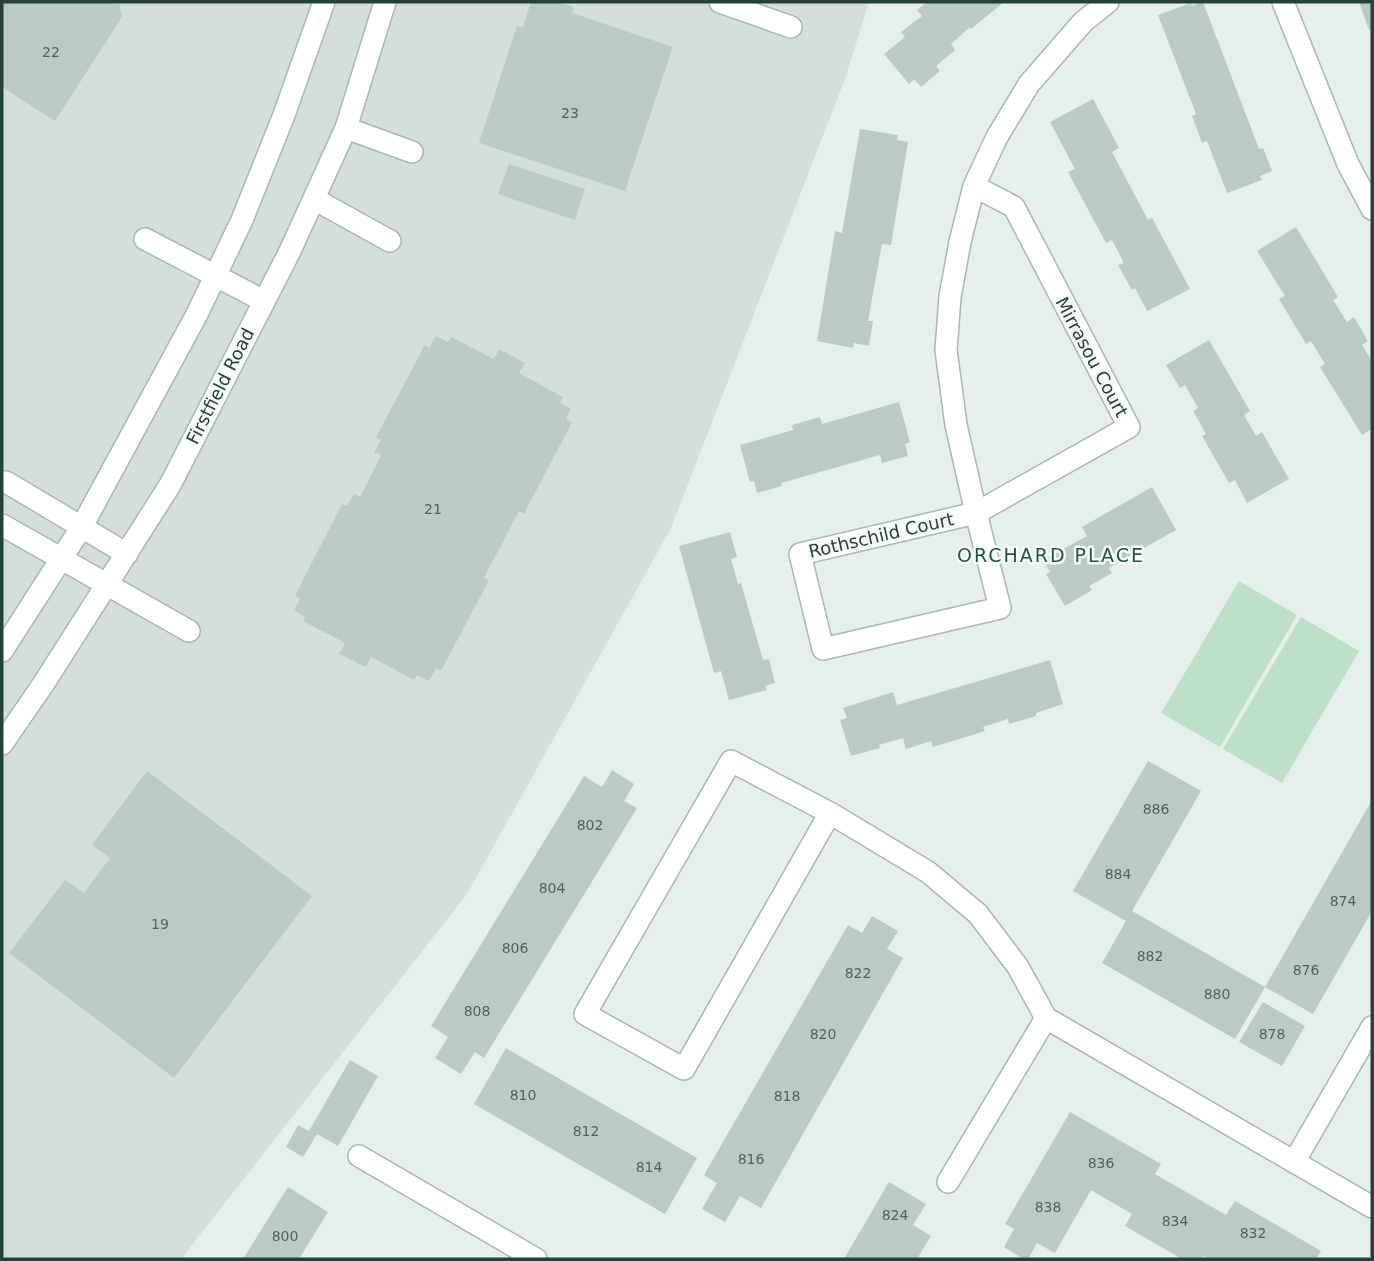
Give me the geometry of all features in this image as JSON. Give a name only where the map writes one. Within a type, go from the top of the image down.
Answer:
[{"type":"street","points":[[2,651],[82,528],[216,277],[284,115],[324,2]]},
{"type":"street","name":"Firstfield Road","points":[[2,744],[170,485],[290,251],[346,128],[385,2]]},
{"type":"street","points":[[720,2],[791,27]]},
{"type":"street","points":[[976,513],[956,425],[946,350],[950,297],[974,186],[997,137],[1029,84],[1083,22],[1108,2]]},
{"type":"street","points":[[1283,2],[1348,164],[1372,209]]},
{"type":"street","points":[[346,128],[412,152]]},
{"type":"street","name":"Mirrasou Court","points":[[974,186],[1014,207],[1129,427],[976,513]]},
{"type":"street","points":[[314,199],[390,241]]},
{"type":"street","points":[[145,239],[264,301]]},
{"type":"street","points":[[6,482],[127,554]]},
{"type":"street","name":"Rothschild Court","points":[[976,513],[999,608],[823,649],[800,554],[976,513]]},
{"type":"street","points":[[2,525],[189,631]]},
{"type":"street","points":[[830,813],[684,1069],[585,1014],[731,761],[830,813],[928,872],[978,914],[1018,967],[1046,1018],[1372,1207]]},
{"type":"street","points":[[948,1182],[1046,1018]]},
{"type":"street","points":[[1294,1162],[1372,1027]]},
{"type":"street","points":[[359,1156],[536,1259]]},
{"type":"shaded area","points":[[2,2],[869,2],[845,79],[671,528],[467,894],[181,1259],[2,1259]]},
{"type":"green space","points":[[1239,581],[1297,615],[1220,747],[1161,713]]},
{"type":"green space","points":[[1301,617],[1359,651],[1282,783],[1223,749]]},
{"type":"building","points":[[2,2],[119,2],[122,17],[55,121],[2,87]]},
{"type":"building","points":[[531,2],[558,2],[574,7],[572,13],[673,47],[625,191],[479,143],[517,26],[523,27]]},
{"type":"building","points":[[927,2],[1004,2],[951,44],[955,50],[936,66],[940,71],[921,87],[914,79],[909,84],[884,54],[905,37],[901,32],[922,16],[917,10]]},
{"type":"building","points":[[1203,2],[1259,149],[1263,148],[1272,171],[1260,176],[1262,180],[1227,193],[1207,141],[1202,143],[1192,116],[1196,114],[1158,15],[1191,3],[1192,6]]},
{"type":"building","points":[[1359,2],[1372,2],[1372,29],[1369,30]]},
{"type":"building","points":[[1093,99],[1119,148],[1112,152],[1148,220],[1152,218],[1190,289],[1147,311],[1135,288],[1132,290],[1118,265],[1124,263],[1112,240],[1106,243],[1068,172],[1075,169],[1050,122]]},
{"type":"building","points":[[860,129],[898,135],[897,140],[908,142],[891,245],[882,244],[868,321],[873,321],[869,346],[854,343],[853,348],[817,341],[835,231],[842,233]]},
{"type":"building","points":[[509,164],[585,189],[575,220],[498,194]]},
{"type":"building","points":[[1296,227],[1338,297],[1333,300],[1347,322],[1354,317],[1368,341],[1362,345],[1372,361],[1372,429],[1362,435],[1320,367],[1325,364],[1311,341],[1306,344],[1279,299],[1285,296],[1257,251]]},
{"type":"building","points":[[436,336],[448,342],[451,337],[494,359],[499,349],[525,363],[519,373],[563,397],[560,403],[571,409],[566,419],[572,422],[524,514],[519,511],[484,578],[489,580],[441,671],[436,668],[429,681],[417,675],[414,680],[371,657],[366,667],[339,654],[345,643],[303,621],[305,617],[294,610],[300,599],[295,596],[342,504],[347,506],[354,494],[360,497],[381,455],[374,452],[381,440],[376,437],[425,345],[429,348]]},
{"type":"building","points":[[1209,340],[1250,411],[1244,415],[1256,436],[1262,432],[1289,479],[1247,503],[1235,480],[1229,483],[1202,436],[1206,434],[1193,411],[1198,408],[1185,385],[1180,388],[1166,365]]},
{"type":"building","points":[[899,402],[910,442],[905,444],[908,456],[882,463],[880,455],[781,483],[782,486],[757,493],[754,481],[750,482],[740,445],[793,430],[792,425],[820,417],[822,424]]},
{"type":"building","points":[[1152,487],[1176,530],[1109,568],[1112,573],[1089,586],[1092,590],[1065,606],[1046,574],[1050,572],[1043,560],[1087,536],[1082,527]]},
{"type":"building","points":[[730,532],[737,557],[731,559],[738,584],[741,583],[763,660],[769,659],[775,683],[765,686],[767,690],[729,700],[721,671],[714,673],[679,546]]},
{"type":"building","points":[[1050,660],[1063,704],[1009,724],[1008,719],[983,727],[985,731],[933,747],[931,741],[906,749],[903,738],[851,756],[840,720],[847,718],[843,708],[893,692],[897,705]]},
{"type":"building","points":[[1148,761],[1201,791],[1132,911],[1265,987],[1235,1039],[1102,963],[1126,921],[1073,891]]},
{"type":"building","points":[[612,770],[634,784],[624,801],[637,808],[484,1058],[475,1052],[461,1074],[435,1058],[448,1037],[431,1026],[584,776],[602,787]]},
{"type":"building","points":[[147,771],[312,896],[174,1078],[9,953],[65,880],[84,893],[110,858],[92,845]]},
{"type":"building","points":[[1372,800],[1372,911],[1313,1014],[1265,987]]},
{"type":"building","points":[[872,916],[898,931],[887,949],[903,958],[761,1208],[740,1196],[725,1222],[702,1209],[717,1183],[704,1175],[848,925],[862,933]]},
{"type":"building","points":[[1263,1002],[1305,1026],[1282,1066],[1239,1042]]},
{"type":"building","points":[[506,1048],[697,1158],[665,1214],[474,1104]]},
{"type":"building","points":[[350,1060],[378,1076],[338,1146],[317,1134],[303,1157],[286,1147],[298,1125],[309,1131]]},
{"type":"building","points":[[1070,1112],[1161,1164],[1155,1174],[1226,1215],[1235,1201],[1321,1251],[1316,1259],[1209,1259],[1203,1256],[1201,1259],[1182,1259],[1125,1226],[1132,1214],[1091,1190],[1055,1253],[1037,1243],[1028,1259],[1024,1259],[1004,1247],[1014,1229],[1005,1224]]},
{"type":"building","points":[[889,1182],[926,1204],[913,1225],[931,1236],[917,1259],[844,1259]]},
{"type":"building","points":[[288,1187],[328,1212],[299,1259],[243,1259]]},
{"type":"district","name":"ORCHARD PLACE","points":[[1051,555]]}]
